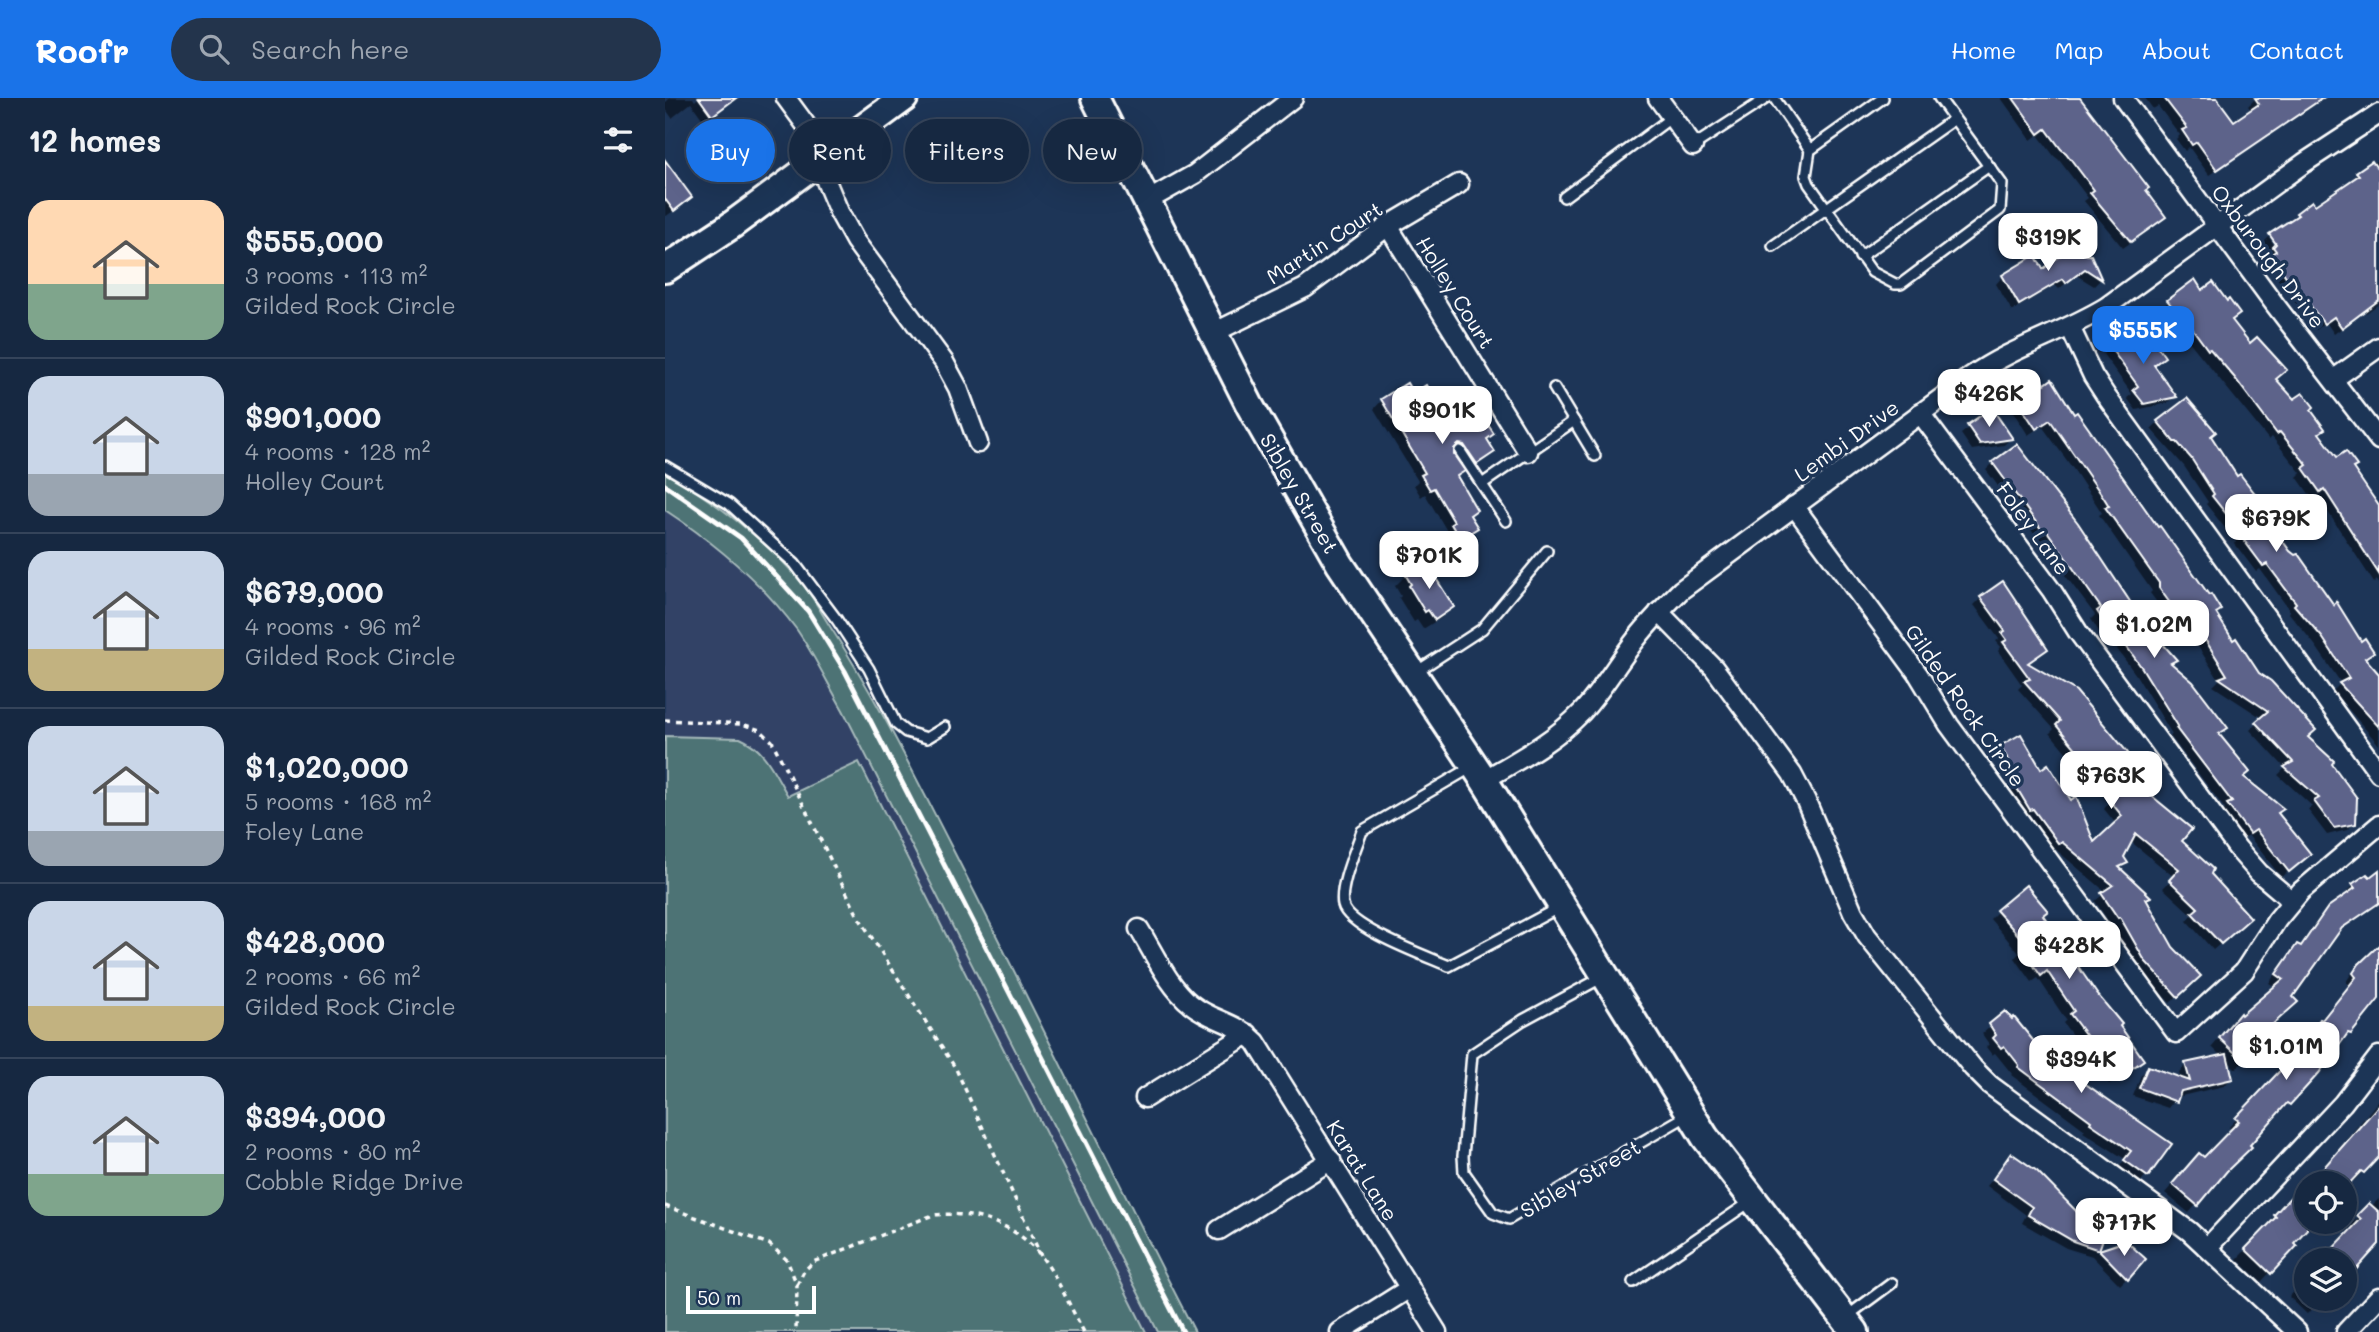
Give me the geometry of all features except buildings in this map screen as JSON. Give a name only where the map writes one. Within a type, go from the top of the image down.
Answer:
[{"type":"street","points":[[786,98],[801,119]]},
{"type":"street","points":[[875,119],[904,98]]},
{"type":"street","name":"Sibley Street","points":[[1095,98],[1250,406],[1327,542],[1479,773],[1705,1137],[1850,1325]]},
{"type":"street","points":[[1147,201],[1195,174],[1293,98]]},
{"type":"street","points":[[1658,98],[1693,146]]},
{"type":"street","name":"Oxburough Drive","points":[[2123,98],[2276,306],[2379,440]]},
{"type":"street","name":"Lembi Drive","points":[[1479,773],[1535,750],[1580,714],[1606,684],[1635,640],[1681,590],[1920,413],[1992,362],[2018,348],[2070,327],[2106,307],[2304,163],[2379,114]]},
{"type":"street","points":[[665,269],[729,227],[789,182]]},
{"type":"street","points":[[826,182],[855,241],[944,362],[958,387],[978,443]]},
{"type":"street","name":"Martin Court","points":[[1213,334],[1305,288],[1388,226],[1459,184]]},
{"type":"street","name":"Holley Court","points":[[1388,226],[1528,452]]},
{"type":"street","points":[[2070,327],[2106,397],[2379,773]]},
{"type":"street","points":[[2334,379],[2379,346]]},
{"type":"street","name":"Foley Lane","points":[[1920,413],[2052,591],[2077,632],[2238,849],[2259,873],[2292,901]]},
{"type":"street","name":"Gilded Rock Circle","points":[[1794,506],[1918,674],[1949,725],[2176,1033],[2244,971],[2292,901],[2379,825]]},
{"type":"street","points":[[1659,612],[1707,660],[1792,774],[1807,801],[1853,912],[1867,936],[1973,1068],[1990,1085],[2189,1231],[2297,1332]]},
{"type":"street","points":[[1139,929],[1183,997],[1203,1012],[1248,1034],[1145,1098]]},
{"type":"street","name":"Karat Lane","points":[[1248,1034],[1264,1052],[1437,1332]]},
{"type":"street","points":[[2207,1248],[2343,1103],[2379,1056]]},
{"type":"street","points":[[1219,1230],[1331,1160]]},
{"type":"street","points":[[1340,1332],[1410,1288]]},
{"type":"street","points":[[2346,1332],[2379,1297]]},
{"type":"lane","points":[[1693,146],[1767,98]]},
{"type":"lane","points":[[1774,98],[1810,150],[1806,176],[1809,184],[1827,206],[1860,257],[1873,272],[1895,284],[1901,284],[2000,210],[2002,184],[1939,98]]},
{"type":"lane","points":[[1810,150],[1883,98]]},
{"type":"lane","points":[[1564,197],[1672,117]]},
{"type":"lane","points":[[1773,246],[1954,119]]},
{"type":"lane","points":[[1860,257],[1989,166]]},
{"type":"lane","points":[[1554,388],[1595,456]]},
{"type":"lane","points":[[1482,484],[1574,421]]},
{"type":"lane","points":[[1460,451],[1506,521]]},
{"type":"lane","points":[[665,466],[729,504],[795,564],[869,669],[896,724],[906,732],[927,738],[945,727]]},
{"type":"lane","points":[[1413,674],[1482,629],[1547,551]]},
{"type":"lane","points":[[1479,773],[1362,831],[1345,881],[1343,904],[1352,920],[1449,967],[1562,906]]},
{"type":"lane","name":"Sibley Street","points":[[1605,976],[1523,1020],[1472,1054],[1464,1172],[1493,1213],[1509,1219],[1690,1114]]},
{"type":"lane","points":[[1633,1282],[1753,1200]]},
{"type":"lane","points":[[1850,1325],[1892,1283]]},
{"type":"path","points":[[665,720],[742,724],[759,730],[772,741],[858,916],[957,1069],[1041,1256],[1084,1332]]},
{"type":"path","points":[[665,1206],[769,1244],[787,1261],[797,1285]]},
{"type":"path","points":[[796,1332],[797,1285],[803,1270],[813,1262],[933,1215],[951,1213],[990,1220],[1019,1235],[1041,1256]]},
{"type":"shaded area","points":[[665,510],[699,533],[750,575],[797,631],[843,710],[1158,1332],[665,1332]]},
{"type":"green space","points":[[665,473],[721,508],[791,570],[808,591],[849,657],[880,709],[981,905],[1195,1332],[1158,1332],[815,659],[797,630],[753,579],[702,536],[665,510]]},
{"type":"green space","points":[[665,736],[740,738],[763,755],[788,796],[859,762],[1146,1332],[665,1332]]},
{"type":"railway","points":[[665,485],[741,538],[808,611],[845,671],[1183,1332]]}]
